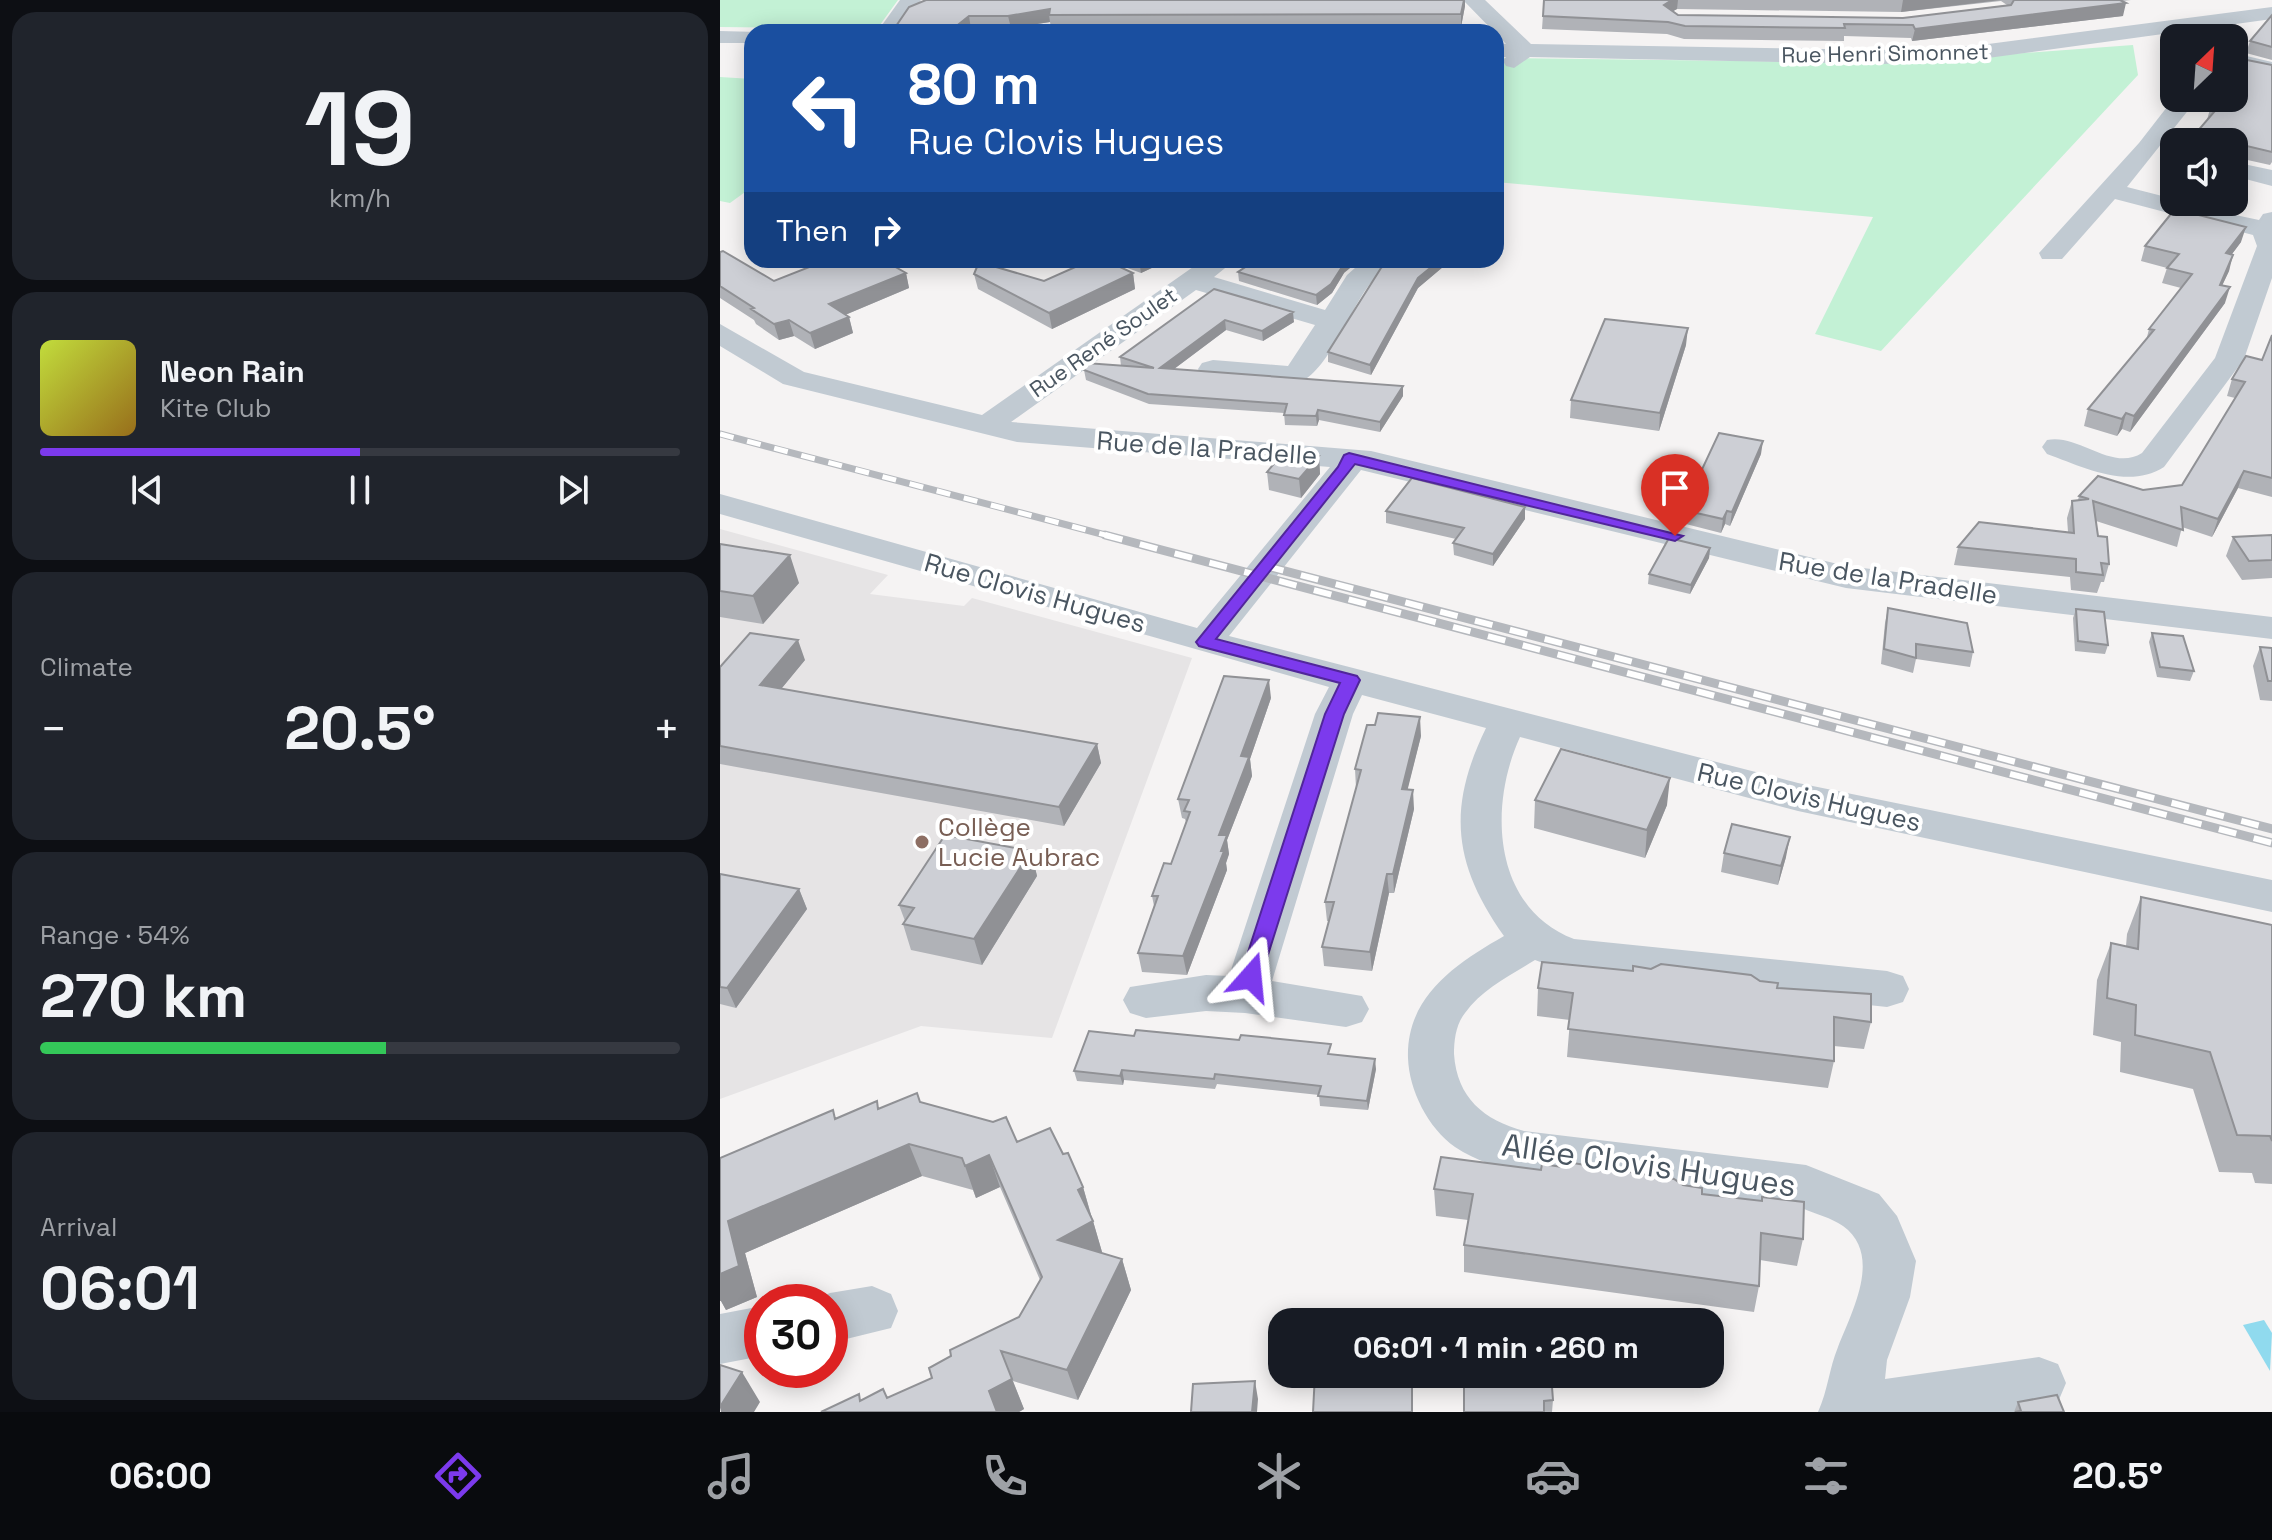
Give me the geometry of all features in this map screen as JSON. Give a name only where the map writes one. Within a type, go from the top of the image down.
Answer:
[{"type":"street","points":[[894,24],[911,0]]},
{"type":"street","points":[[1473,0],[1498,24]]},
{"type":"street","name":"Rue Henri Simonnet","points":[[1504,50],[1883,57],[1973,53],[2272,13]]},
{"type":"street","points":[[2026,27],[2050,44]]},
{"type":"street","points":[[1504,30],[1521,46],[1520,56],[1504,67]]},
{"type":"street","points":[[720,37],[744,37]]},
{"type":"street","points":[[2248,63],[2272,69]]},
{"type":"street","points":[[2052,253],[2148,148],[2175,112]]},
{"type":"street","points":[[2148,148],[2160,151]]},
{"type":"street","points":[[2248,172],[2272,178]]},
{"type":"street","points":[[2058,447],[2125,467],[2141,468],[2153,460],[2229,359],[2270,246],[2269,225],[2110,190]]},
{"type":"street","name":"Rue René Soulet","points":[[987,426],[1019,400],[1210,268]]},
{"type":"street","points":[[1213,369],[1295,375],[1304,367],[1357,281],[1371,268]]},
{"type":"street","points":[[1193,280],[1332,321]]},
{"type":"street","name":"Rue de la Pradelle","points":[[720,333],[762,362],[794,378],[987,426],[1053,437],[1349,458],[1846,577],[2272,628]]},
{"type":"street","points":[[1205,642],[1346,468],[1349,458]]},
{"type":"street","name":"Rue Clovis Hugues","points":[[720,504],[1205,642],[1813,800],[2272,896]]},
{"type":"street","points":[[1245,995],[1334,714],[1351,680]]},
{"type":"street","points":[[1508,722],[1488,759],[1482,785],[1480,842],[1487,870],[1510,913],[1532,941],[1570,956],[1887,989]]},
{"type":"street","name":"Allée Clovis Hugues","points":[[1532,941],[1449,999],[1438,1019],[1432,1045],[1431,1071],[1441,1097],[1465,1127],[1500,1145],[1524,1152],[1806,1187],[1861,1210],[1879,1232],[1890,1261],[1884,1297],[1860,1360],[1850,1411],[2039,1383]]},
{"type":"street","points":[[1146,1000],[1206,993],[1245,995],[1346,1009]]},
{"type":"street","points":[[720,1339],[744,1334]]},
{"type":"shaded area","name":"Collège Lucie Aubrac","points":[[720,529],[888,575],[870,594],[964,606],[972,598],[1192,658],[1052,1038],[921,1026],[720,1099]]},
{"type":"green space","points":[[720,0],[898,0],[881,24],[744,24],[744,27],[720,27]]},
{"type":"green space","points":[[2133,45],[2138,75],[1881,351],[1815,334],[1873,217],[1504,183],[1504,58],[1889,63]]},
{"type":"green space","points":[[720,77],[744,78],[744,193],[730,203],[720,201]]},
{"type":"water","points":[[2264,1320],[2272,1333],[2270,1371],[2243,1325]]},
{"type":"building","points":[[926,0],[1464,0],[1461,14],[1049,15],[1050,9],[1008,16],[969,16],[959,24],[897,24],[909,7]]},
{"type":"building","points":[[1544,0],[1672,0],[1664,5],[1678,15],[1903,18],[2011,5],[2014,0],[2120,0],[2126,3],[1915,29],[1913,25],[1844,24],[1845,28],[1685,26],[1668,22],[1543,16]]},
{"type":"building","points":[[2272,15],[2272,47],[2250,41]]},
{"type":"building","points":[[2248,60],[2272,65],[2272,152],[2248,146],[2248,128],[2200,128],[2214,112],[2248,112]]},
{"type":"building","points":[[2169,216],[2203,216],[2246,227],[2226,253],[2233,255],[2220,285],[2230,287],[2134,416],[2126,413],[2122,419],[2088,409],[2154,330],[2149,329],[2192,274],[2167,268],[2179,254],[2145,246]]},
{"type":"building","points":[[720,252],[744,263],[744,268],[752,268],[774,281],[807,268],[897,268],[906,273],[829,304],[849,317],[810,333],[789,320],[774,324],[720,286]]},
{"type":"building","points":[[976,268],[1000,268],[1044,281],[1073,268],[1122,268],[1133,273],[1049,313],[974,274]]},
{"type":"building","points":[[1244,268],[1341,268],[1331,284],[1316,295],[1238,272]]},
{"type":"building","points":[[1381,268],[1430,268],[1418,278],[1370,365],[1328,352]]},
{"type":"building","points":[[1214,289],[1293,312],[1262,331],[1225,320],[1160,368],[1403,386],[1380,422],[1318,410],[1316,416],[1284,415],[1287,404],[1148,394],[1084,370],[1086,363],[1154,368],[1120,357]]},
{"type":"building","points":[[1605,319],[1688,328],[1660,413],[1571,400]]},
{"type":"building","points":[[2272,335],[2272,478],[2244,471],[2218,519],[2181,507],[2183,530],[2093,501],[2098,536],[2107,537],[2109,564],[2101,563],[2103,575],[2076,572],[2076,559],[1958,547],[1979,522],[2074,533],[2072,501],[2089,499],[2079,496],[2098,476],[2143,490],[2182,485],[2245,382],[2232,379],[2241,364],[2246,356],[2262,360]]},
{"type":"building","points":[[1719,433],[1763,441],[1732,512],[1727,511],[1723,519],[1683,510]]},
{"type":"building","points":[[1286,449],[1319,456],[1299,479],[1267,472]]},
{"type":"building","points":[[1412,478],[1525,507],[1493,554],[1453,543],[1464,528],[1386,511]]},
{"type":"building","points":[[2272,535],[2272,560],[2249,561],[2233,537]]},
{"type":"building","points":[[1669,538],[1710,548],[1691,585],[1649,574]]},
{"type":"building","points":[[720,544],[790,555],[753,596],[720,591]]},
{"type":"building","points":[[1888,608],[1967,623],[1973,652],[1916,644],[1916,658],[1884,649]]},
{"type":"building","points":[[2076,609],[2104,612],[2108,645],[2078,641]]},
{"type":"building","points":[[750,633],[798,640],[760,685],[1097,744],[1059,807],[720,746],[720,667]]},
{"type":"building","points":[[2152,633],[2183,636],[2194,671],[2160,667]]},
{"type":"building","points":[[2260,647],[2272,648],[2272,681],[2268,681]]},
{"type":"building","points":[[1224,676],[1269,680],[1241,756],[1249,757],[1219,835],[1227,835],[1221,851],[1224,851],[1183,956],[1138,953],[1158,896],[1152,896],[1164,863],[1171,864],[1190,812],[1184,811],[1189,800],[1178,799]]},
{"type":"building","points":[[1378,713],[1420,717],[1402,789],[1413,790],[1393,874],[1387,874],[1370,952],[1322,947],[1334,902],[1325,902],[1361,770],[1355,769],[1367,725],[1375,725]]},
{"type":"building","points":[[1561,749],[1670,778],[1647,830],[1535,800]]},
{"type":"building","points":[[1732,824],[1790,837],[1781,866],[1724,853]]},
{"type":"building","points":[[945,835],[1031,851],[974,939],[903,924],[914,908],[899,905]]},
{"type":"building","points":[[720,874],[799,889],[727,988],[720,987]]},
{"type":"building","points":[[2141,897],[2272,925],[2272,1141],[2270,1136],[2237,1135],[2210,1052],[2135,1035],[2136,1005],[2107,998],[2111,943],[2138,949]]},
{"type":"building","points":[[1542,962],[1633,971],[1633,966],[1651,969],[1661,964],[1751,975],[1760,981],[1778,983],[1777,988],[1871,994],[1871,1022],[1834,1017],[1834,1061],[1568,1029],[1573,993],[1538,988]]},
{"type":"building","points":[[1136,1030],[1239,1040],[1241,1035],[1331,1044],[1328,1054],[1375,1059],[1367,1101],[1318,1096],[1321,1086],[1215,1074],[1214,1079],[1122,1070],[1120,1076],[1074,1071],[1089,1031],[1134,1036]]},
{"type":"building","points":[[917,1093],[920,1102],[993,1122],[1006,1117],[1017,1142],[1050,1128],[1063,1154],[1068,1153],[1083,1187],[1078,1190],[1093,1221],[1058,1240],[1122,1259],[1067,1370],[1001,1351],[1012,1379],[989,1391],[997,1412],[821,1412],[859,1394],[860,1401],[883,1389],[887,1398],[932,1378],[929,1368],[951,1356],[950,1350],[1019,1317],[1042,1277],[989,1155],[965,1166],[962,1158],[909,1144],[728,1221],[739,1266],[720,1274],[720,1158],[833,1110],[835,1119],[877,1101],[878,1109]]},
{"type":"building","points":[[1441,1157],[1541,1170],[1542,1164],[1562,1167],[1573,1163],[1674,1179],[1683,1185],[1702,1188],[1702,1194],[1804,1202],[1803,1239],[1761,1233],[1759,1286],[1464,1245],[1473,1194],[1434,1189]]},
{"type":"building","points":[[720,1365],[742,1372],[720,1407]]},
{"type":"building","points":[[1255,1381],[1252,1412],[1191,1412],[1193,1384]]},
{"type":"building","points":[[1314,1388],[1412,1388],[1412,1412],[1313,1412]]},
{"type":"building","points":[[1464,1388],[1552,1388],[1553,1400],[1544,1401],[1544,1412],[1464,1412]]},
{"type":"building","points":[[2057,1395],[2064,1412],[2015,1412],[2021,1411],[2018,1402]]},
{"type":"railway","points":[[720,434],[1113,537]]},
{"type":"railway","points":[[1105,535],[2272,843]]},
{"type":"railway","points":[[1266,566],[2272,829]]},
{"type":"place","name":"Collège Lucie Aubrac","points":[[922,842]]},
{"type":"route","points":[[1251,977],[1334,714],[1351,680],[1205,642],[1346,468],[1349,458],[1406,469],[1675,536]]}]
